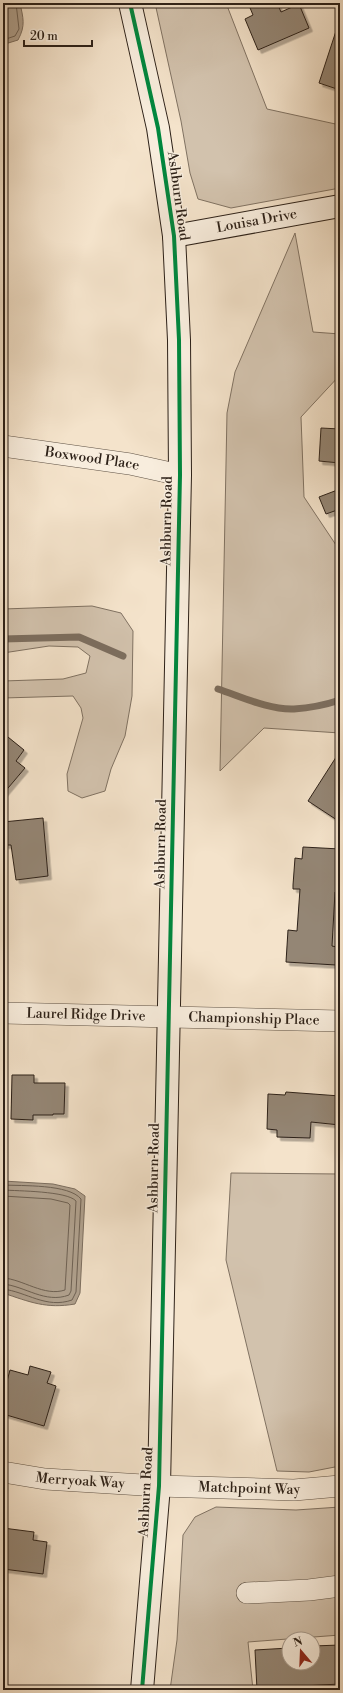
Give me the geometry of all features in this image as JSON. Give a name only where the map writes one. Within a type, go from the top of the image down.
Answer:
[{"type":"street","name":"Ashburn Road","points":[[130,3],[158,128],[174,236],[179,340],[180,475],[159,1486],[142,1690]]},
{"type":"street","name":"Louisa Drive","points":[[174,236],[340,206]]},
{"type":"street","name":"Boxwood Place","points":[[3,446],[130,464],[180,475]]},
{"type":"street","name":"Laurel Ridge Drive","points":[[3,1013],[168,1017]]},
{"type":"street","name":"Championship Place","points":[[168,1017],[340,1021]]},
{"type":"street","name":"Merryoak Way","points":[[3,1472],[45,1480],[159,1486]]},
{"type":"street","name":"Matchpoint Way","points":[[159,1486],[294,1490],[323,1489],[340,1486]]},
{"type":"street","points":[[247,1593],[309,1590],[340,1586]]},
{"type":"shaded area","points":[[155,3],[226,3],[267,109],[340,125],[340,188],[231,208],[198,199],[190,173],[181,121]]},
{"type":"shaded area","points":[[295,233],[313,332],[340,334],[340,375],[301,417],[304,497],[340,551],[340,733],[264,728],[220,771],[227,413],[235,372]]},
{"type":"shaded area","points":[[92,606],[121,613],[133,631],[132,696],[125,736],[111,769],[105,791],[82,798],[68,791],[67,774],[83,718],[81,708],[73,696],[3,698],[3,681],[63,679],[86,673],[90,656],[78,647],[49,646],[3,653],[3,609]]},
{"type":"shaded area","points":[[231,1173],[340,1174],[340,1466],[309,1472],[277,1471],[226,1260]]},
{"type":"shaded area","points":[[216,1507],[296,1510],[340,1507],[340,1635],[321,1636],[321,1631],[281,1631],[281,1639],[248,1642],[253,1690],[170,1690],[177,1640],[183,1535],[195,1517]]},
{"type":"water","points":[[3,3],[20,3],[23,22],[21,35],[18,40],[5,44],[3,42]]},
{"type":"water","points":[[3,1181],[53,1184],[75,1189],[85,1196],[80,1293],[75,1304],[55,1306],[38,1304],[3,1293]]},
{"type":"building","points":[[248,3],[277,3],[281,12],[299,4],[309,28],[258,50],[245,19],[253,15]]},
{"type":"building","points":[[336,31],[340,31],[340,90],[319,83]]},
{"type":"building","points":[[321,428],[340,429],[340,463],[319,461]]},
{"type":"building","points":[[340,489],[340,509],[326,514],[319,497]]},
{"type":"building","points":[[3,733],[24,750],[16,761],[25,768],[3,794]]},
{"type":"building","points":[[340,751],[340,822],[308,801]]},
{"type":"building","points":[[43,818],[48,876],[16,880],[11,845],[5,845],[3,822]]},
{"type":"building","points":[[303,847],[340,849],[340,892],[335,892],[332,946],[337,947],[336,965],[286,962],[288,930],[297,931],[300,889],[293,889],[293,885],[295,858],[302,859]]},
{"type":"building","points":[[12,1075],[34,1075],[34,1083],[65,1083],[64,1114],[33,1115],[33,1120],[11,1119]]},
{"type":"building","points":[[286,1092],[340,1096],[340,1125],[311,1122],[310,1138],[277,1137],[277,1130],[267,1129],[268,1094],[285,1095]]},
{"type":"building","points":[[30,1366],[51,1372],[47,1383],[56,1386],[44,1426],[3,1414],[3,1396],[10,1370],[28,1375]]},
{"type":"building","points":[[3,1528],[34,1532],[33,1540],[47,1542],[43,1574],[3,1569]]},
{"type":"building","points":[[340,1645],[340,1684],[303,1686],[280,1690],[257,1690],[255,1650],[281,1648],[281,1671],[321,1671],[321,1646]]},
{"type":"waterway","points":[[3,639],[79,637],[123,656]]},
{"type":"waterway","points":[[218,689],[265,705],[285,709],[312,707],[340,700]]},
{"type":"cycle path","points":[[130,3],[158,128],[174,236],[179,340],[180,475],[159,1486],[142,1690]]}]
